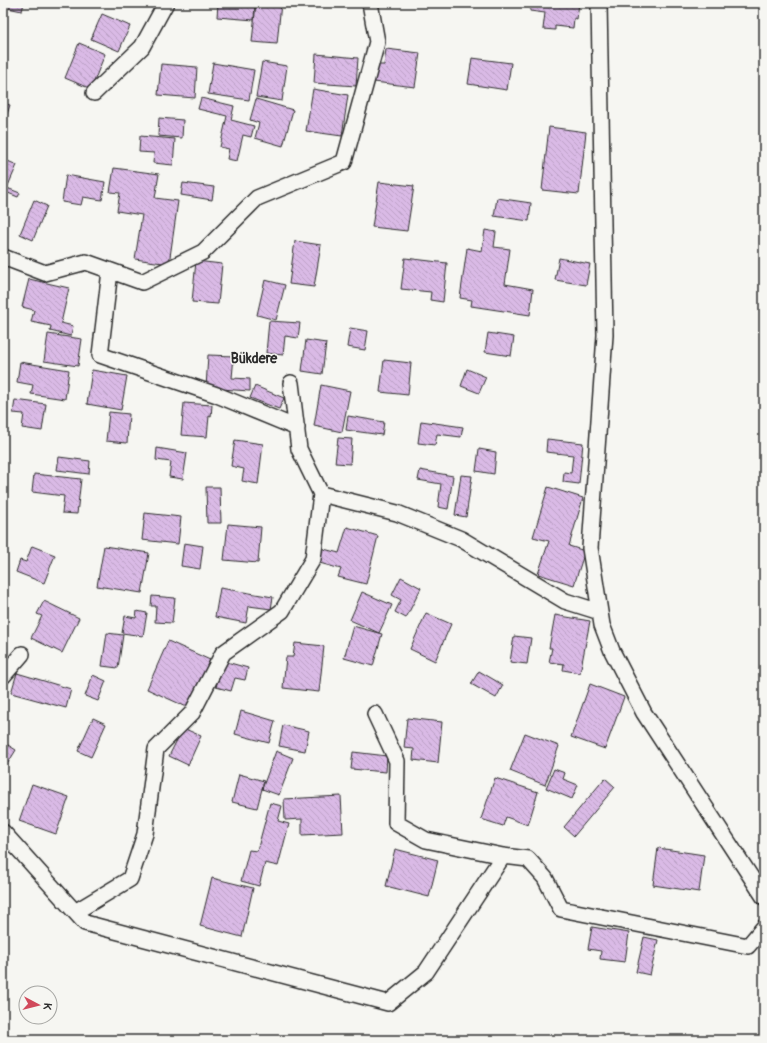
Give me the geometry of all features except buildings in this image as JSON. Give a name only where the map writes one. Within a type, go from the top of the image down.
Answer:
[{"type":"street","points":[[94,93],[142,47],[166,3]]},
{"type":"street","points":[[3,257],[45,273],[86,262],[142,282],[203,252],[257,198],[344,162],[376,42],[370,3]]},
{"type":"street","points":[[599,3],[604,335],[590,548],[602,625],[612,651],[644,713],[764,897]]},
{"type":"street","points":[[110,271],[100,355],[217,395],[297,428]]},
{"type":"street","points":[[75,912],[130,879],[145,834],[156,749],[192,713],[223,653],[282,611],[313,559],[321,494],[299,449],[291,382]]},
{"type":"street","points":[[321,494],[397,513],[461,538],[565,601],[600,612]]},
{"type":"street","points":[[3,676],[22,654]]},
{"type":"street","points":[[374,714],[397,761],[396,823],[426,840],[503,856],[528,859],[545,878],[561,909],[748,946],[764,927]]},
{"type":"street","points":[[3,832],[85,923],[388,1003],[426,972],[503,856]]},
{"type":"district","name":"Bükdere","points":[[254,358]]}]
